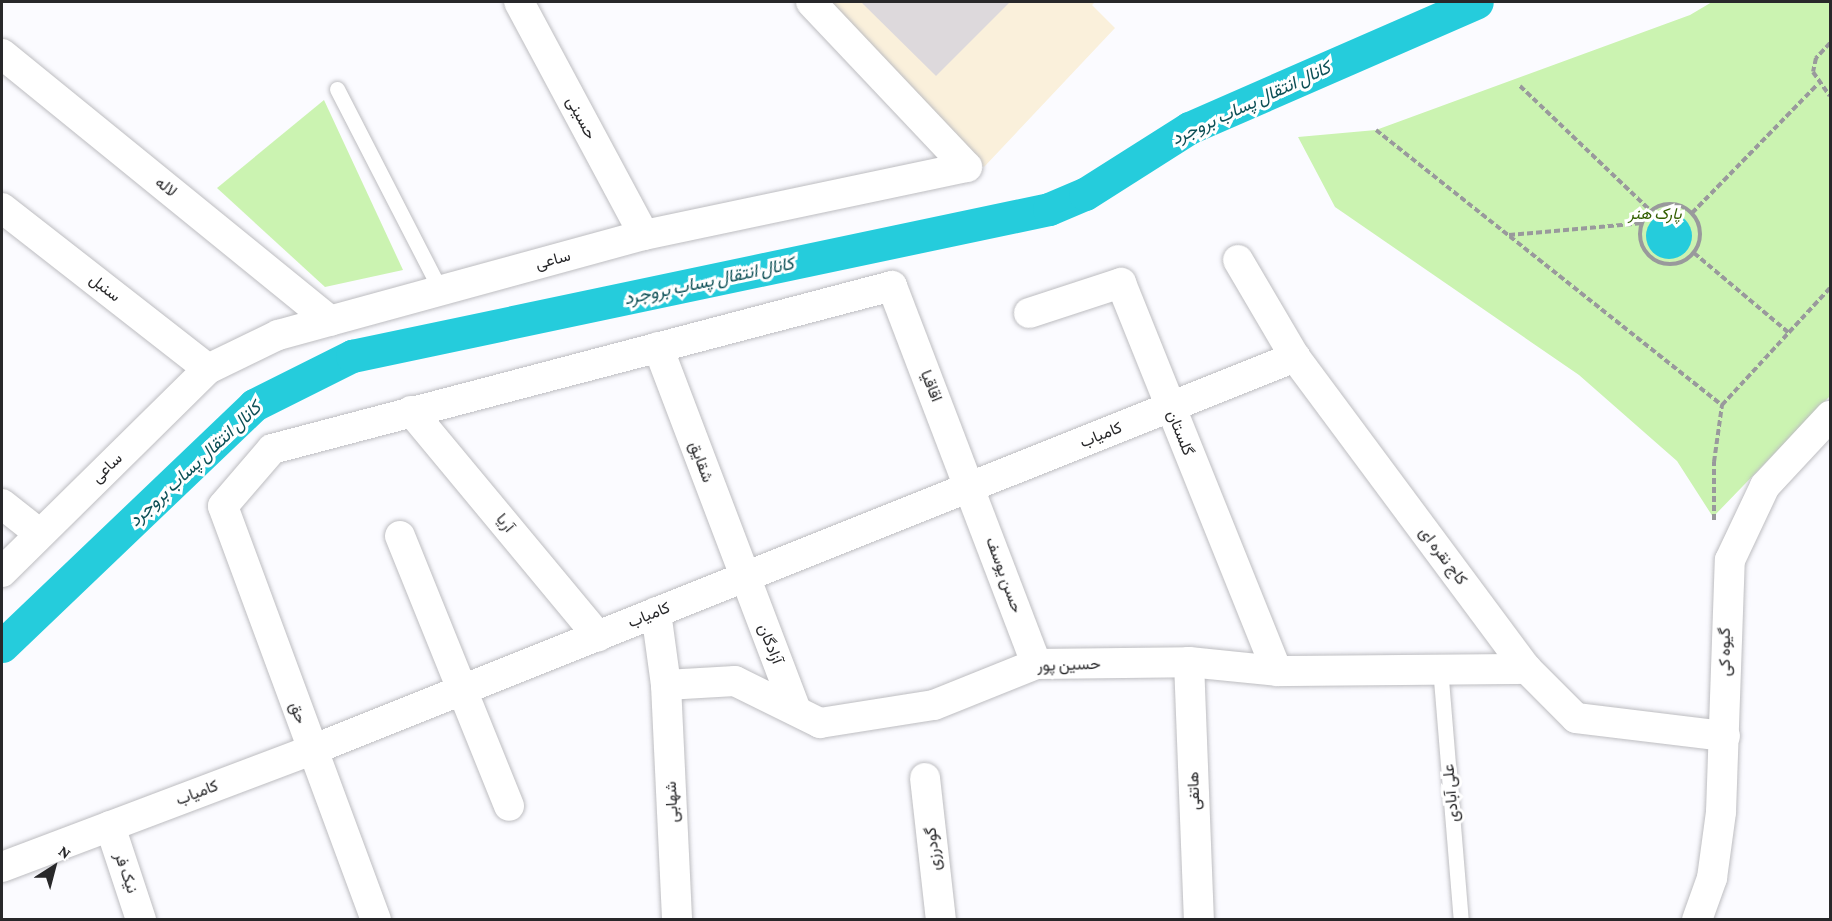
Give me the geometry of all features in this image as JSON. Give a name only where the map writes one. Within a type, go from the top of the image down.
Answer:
[{"type":"street","name":"حسینی","points":[[519,2],[644,235]]},
{"type":"street","name":"ساعی","points":[[2,572],[208,369],[278,335],[644,235],[967,167],[811,2]]},
{"type":"street","name":"لاله","points":[[2,54],[330,321]]},
{"type":"street","name":"سنبل","points":[[2,207],[208,369]]},
{"type":"street","name":"کاج نقره ای","points":[[1238,260],[1295,357],[1527,669],[1576,718],[1725,736]]},
{"type":"street","name":"گلستان","points":[[1029,313],[1121,283],[1169,408],[1277,671]]},
{"type":"street","name":"اقاقیا","points":[[658,347],[892,286],[971,486]]},
{"type":"street","points":[[411,411],[658,347]]},
{"type":"street","name":"شقایق","points":[[658,347],[744,577]]},
{"type":"street","name":"کامیاب","points":[[2,867],[312,750],[1295,357]]},
{"type":"street","name":"حق","points":[[376,920],[223,506],[272,449],[411,411]]},
{"type":"street","name":"آریا","points":[[411,411],[598,636]]},
{"type":"street","name":"گیوه کی","points":[[1697,920],[1712,878],[1725,736],[1730,560],[1765,486],[1830,416]]},
{"type":"street","name":"حسن یوسف","points":[[971,486],[1036,664]]},
{"type":"street","points":[[2,504],[40,534]]},
{"type":"street","points":[[400,536],[460,690],[509,806]]},
{"type":"street","name":"آزادگان","points":[[744,577],[796,711]]},
{"type":"street","points":[[656,612],[666,685]]},
{"type":"street","name":"حسین پور","points":[[666,685],[735,681],[820,723],[934,705],[1036,664],[1189,662],[1277,671],[1440,666],[1527,669]]},
{"type":"street","name":"هاتفی","points":[[1189,662],[1199,920]]},
{"type":"street","name":"شهابی","points":[[666,685],[677,920]]},
{"type":"street","name":"گودرزی","points":[[925,778],[941,920]]},
{"type":"street","name":"نیک فر","points":[[110,826],[141,920]]},
{"type":"lane","points":[[337,89],[441,291]]},
{"type":"lane","name":"علی آبادی","points":[[1440,666],[1461,920]]},
{"type":"path","points":[[1830,43],[1816,58],[1818,85],[1830,96]]},
{"type":"path","points":[[1692,213],[1818,85]]},
{"type":"path","points":[[1520,86],[1651,211]]},
{"type":"path","points":[[1376,130],[1722,405]]},
{"type":"path","points":[[1679,205],[1692,213],[1700,239],[1694,253],[1676,263],[1655,261],[1640,237],[1643,223],[1651,211],[1679,205]]},
{"type":"path","points":[[1508,235],[1643,223]]},
{"type":"path","points":[[1694,253],[1789,333]]},
{"type":"path","points":[[1730,560],[1713,517],[1722,405],[1830,288]]},
{"type":"shaded area","points":[[829,2],[1095,2],[1092,5],[1115,28],[984,167]]},
{"type":"green space","name":"پارک هنر","points":[[1712,2],[1830,2],[1830,396],[1713,517],[1677,461],[1579,375],[1335,207],[1298,137],[1376,130],[1690,15]]},
{"type":"green space","points":[[324,100],[403,270],[325,287],[217,188]]},
{"type":"water","points":[[1669,213],[1685,220],[1692,236],[1685,252],[1669,259],[1653,252],[1646,236],[1653,220]]},
{"type":"building","points":[[861,2],[1010,2],[936,76]]},
{"type":"waterway","name":"کانال انتقال پساب بروجرد","points":[[2,646],[254,405],[352,356],[1049,209],[1085,194],[1189,128],[1477,2]]}]
